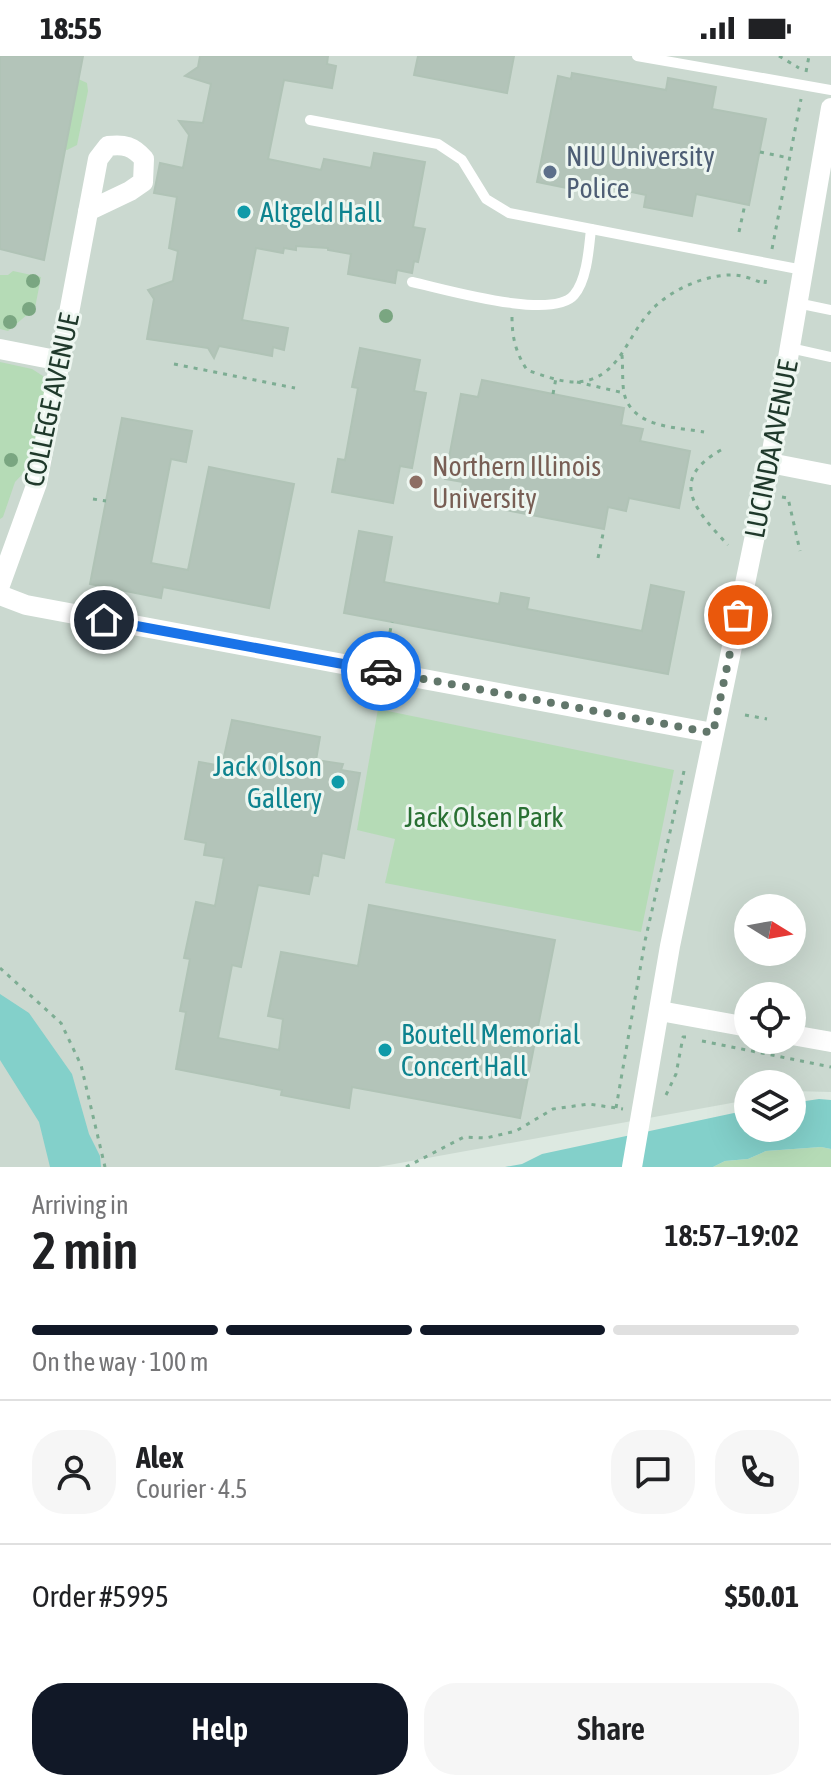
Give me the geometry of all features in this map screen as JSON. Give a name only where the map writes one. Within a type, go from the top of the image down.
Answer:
[{"type":"street","name":"LUCINDA AVENUE","points":[[632,1167],[670,946],[770,463],[831,108]]},
{"type":"street","name":"COLLEGE AVENUE","points":[[0,585],[37,483],[88,211]]},
{"type":"street","points":[[0,349],[61,361]]},
{"type":"street","points":[[770,463],[831,475]]},
{"type":"street","points":[[0,595],[26,605],[713,733]]},
{"type":"street","points":[[660,1011],[734,1024]]},
{"type":"street","points":[[806,1038],[831,1042]]},
{"type":"lane","points":[[637,56],[831,90]]},
{"type":"lane","points":[[310,120],[438,144],[462,160],[486,199],[509,213],[803,270]]},
{"type":"lane","points":[[412,282],[537,306],[562,304],[578,290],[591,229]]},
{"type":"lane","points":[[797,303],[831,310]]},
{"type":"lane","points":[[790,348],[831,357]]},
{"type":"path","points":[[779,56],[798,68],[806,69],[809,56]]},
{"type":"path","points":[[774,239],[800,102]]},
{"type":"path","points":[[760,152],[789,158]]},
{"type":"path","points":[[739,232],[745,204]]},
{"type":"path","points":[[575,382],[598,376],[614,366],[649,311],[679,290],[703,279],[730,275],[765,284]]},
{"type":"path","points":[[512,314],[512,336],[527,370],[624,393]]},
{"type":"path","points":[[622,355],[624,393],[632,409],[645,420],[704,432]]},
{"type":"path","points":[[174,364],[295,388]]},
{"type":"path","points":[[553,394],[556,378]]},
{"type":"path","points":[[721,450],[698,466],[690,480],[691,497],[701,517],[728,545]]},
{"type":"path","points":[[685,479],[690,480]]},
{"type":"path","points":[[788,498],[800,551]]},
{"type":"path","points":[[93,499],[106,501]]},
{"type":"path","points":[[598,558],[604,529]]},
{"type":"path","points":[[388,642],[392,622]]},
{"type":"path","points":[[745,715],[767,719]]},
{"type":"path","points":[[616,1108],[645,941],[686,765]]},
{"type":"path","points":[[0,968],[61,1023],[81,1065],[105,1167]]},
{"type":"path","points":[[406,1167],[464,1137],[486,1138],[516,1131],[553,1109],[589,1104],[641,1113],[658,1110],[676,1074],[683,1037],[831,1067]]},
{"type":"shaded area","name":"Northern Illinois University","points":[[0,56],[831,56],[831,1092],[806,1091],[806,1070],[734,1070],[734,1103],[378,1167],[0,1167]]},
{"type":"green space","points":[[72,76],[87,83],[88,91],[77,145],[67,150],[58,148]]},
{"type":"green space","points":[[13,271],[41,277],[35,308],[8,331],[0,329],[0,275]]},
{"type":"green space","points":[[0,362],[32,369],[43,376],[47,391],[32,464],[15,482],[0,519]]},
{"type":"green space","name":"Jack Olsen Park","points":[[378,709],[674,770],[641,932],[385,883],[395,839],[357,830]]},
{"type":"green space","points":[[831,1149],[831,1167],[713,1167],[725,1161],[748,1159],[766,1151]]},
{"type":"water","points":[[0,994],[29,1013],[72,1074],[101,1167],[50,1167],[39,1122],[0,1060]]},
{"type":"water","points":[[831,1100],[831,1149],[766,1151],[748,1159],[725,1161],[713,1167],[505,1167],[522,1164],[542,1154],[734,1113],[734,1142],[806,1142],[806,1101]]},
{"type":"building","points":[[0,56],[83,56],[44,260],[0,249]]},
{"type":"building","name":"Altgeld Hall","points":[[200,56],[328,56],[327,64],[336,66],[332,88],[284,80],[268,159],[321,170],[324,159],[371,168],[374,153],[425,162],[413,227],[425,229],[418,262],[414,261],[412,273],[397,270],[395,283],[348,274],[351,254],[328,248],[296,246],[296,250],[284,248],[283,253],[256,248],[242,320],[288,328],[284,350],[273,347],[272,356],[219,346],[214,358],[208,348],[147,339],[154,299],[148,290],[173,281],[178,251],[169,248],[177,197],[154,193],[160,163],[183,168],[189,135],[179,121],[203,123],[211,84],[185,76],[198,67]]},
{"type":"building","points":[[418,56],[514,56],[507,93],[414,75]]},
{"type":"building","points":[[572,73],[666,90],[668,78],[716,87],[712,109],[766,119],[749,205],[696,194],[692,216],[644,207],[646,195],[584,182],[582,191],[537,182],[558,76],[571,79]]},
{"type":"building","points":[[360,348],[420,360],[414,391],[426,393],[412,468],[400,466],[393,503],[332,492],[338,459],[345,460],[358,388],[352,387]]},
{"type":"building","points":[[482,380],[624,408],[621,425],[643,429],[640,441],[690,451],[679,508],[629,498],[626,511],[608,507],[604,529],[459,501],[463,482],[445,479],[461,394],[478,397]]},
{"type":"building","points":[[122,418],[192,431],[186,462],[171,459],[151,563],[188,570],[209,467],[294,484],[269,608],[163,587],[161,598],[90,584]]},
{"type":"building","points":[[359,531],[392,537],[384,582],[499,604],[501,593],[529,598],[527,609],[642,631],[651,585],[684,592],[668,674],[344,613]]},
{"type":"building","points":[[232,720],[320,737],[316,760],[343,764],[341,770],[360,773],[344,858],[322,853],[318,876],[313,875],[309,894],[258,885],[241,967],[232,965],[218,1038],[279,1050],[283,1019],[268,1016],[281,952],[358,966],[369,905],[555,940],[520,1118],[352,1087],[349,1108],[281,1095],[282,1090],[176,1069],[186,1012],[180,1011],[190,959],[184,958],[196,902],[215,906],[224,858],[204,855],[206,843],[185,839],[199,762],[222,766]]},
{"type":"way so far","points":[[381,671],[713,733],[738,615]]},
{"type":"place","name":"NIU University Police","points":[[550,172]]},
{"type":"place","name":"Altgeld Hall","points":[[244,212]]},
{"type":"place","name":"Northern Illinois University","points":[[416,482]]},
{"type":"place","name":"Jack Olson Gallery","points":[[338,782]]},
{"type":"place","name":"Boutell Memorial Concert Hall","points":[[385,1050]]},
{"type":"route","points":[[104,620],[381,671]]}]
